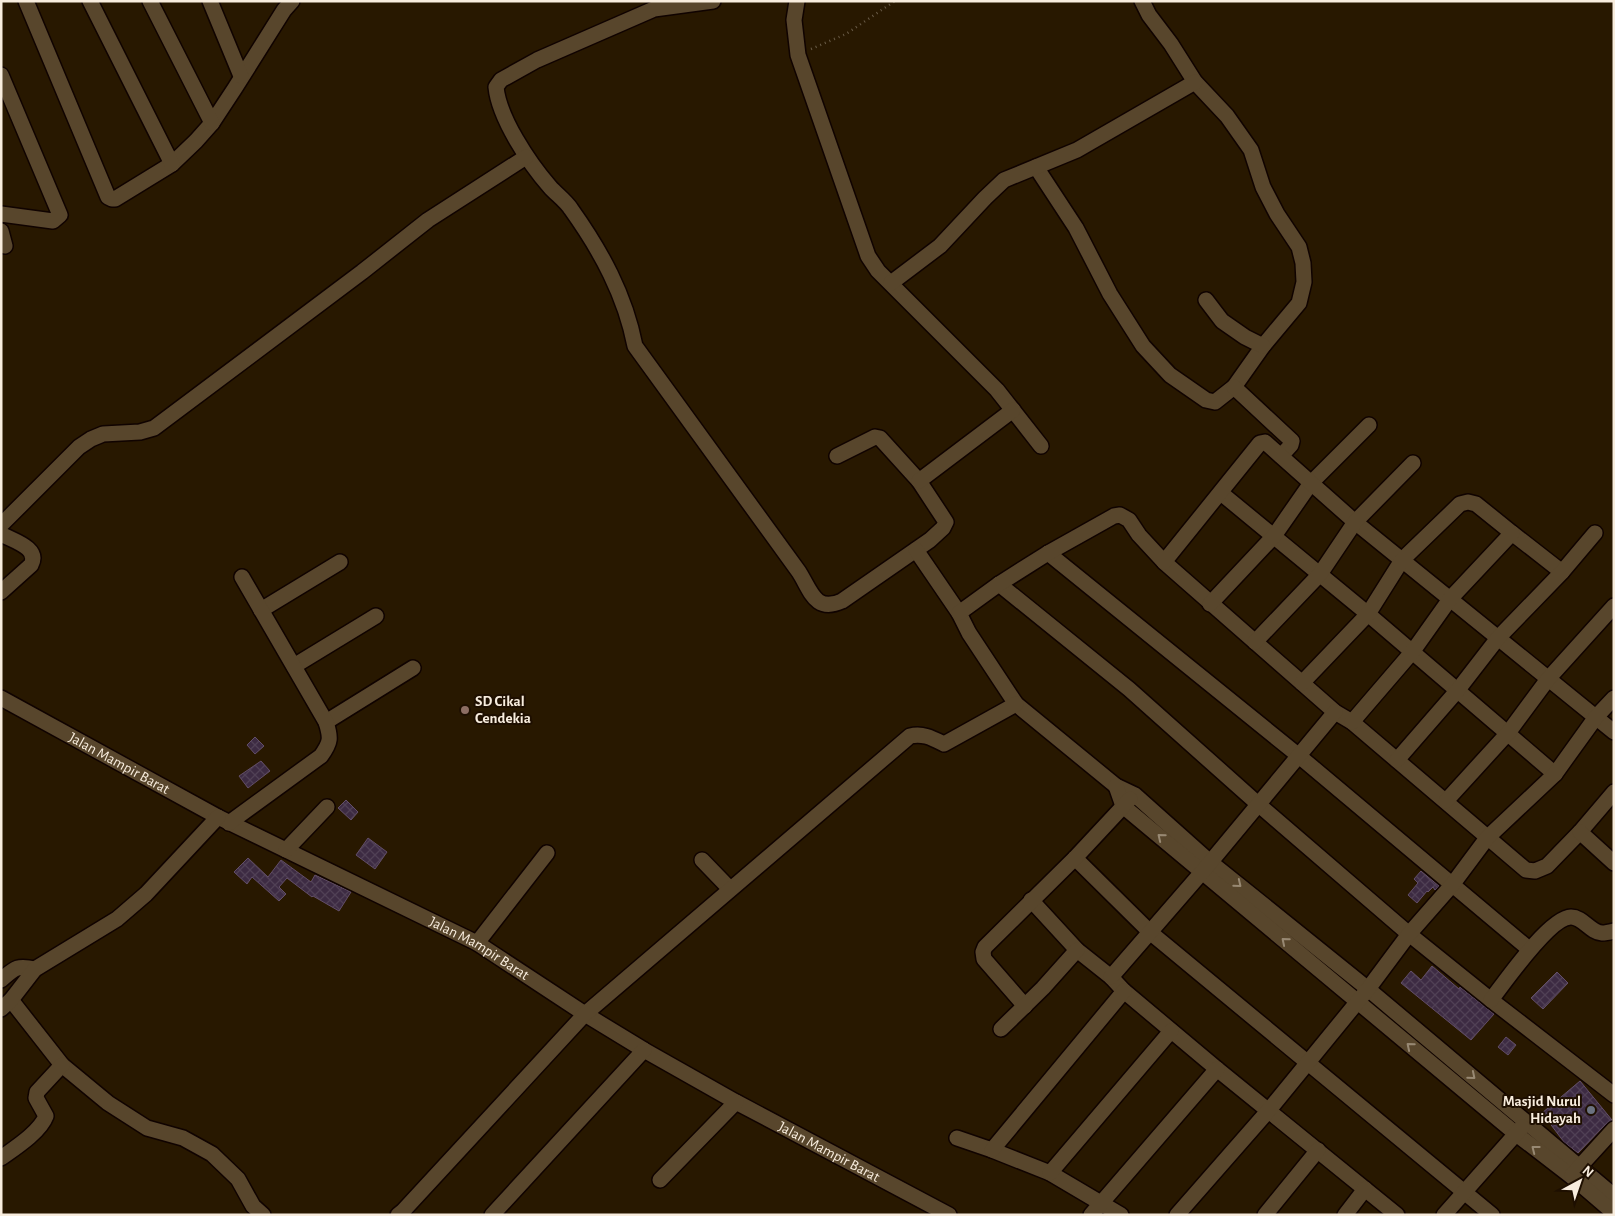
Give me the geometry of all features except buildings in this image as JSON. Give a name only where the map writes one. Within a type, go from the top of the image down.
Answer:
[{"type":"street","points":[[26,1],[110,198],[115,199],[172,164],[212,123],[285,4]]},
{"type":"street","points":[[90,1],[172,164]]},
{"type":"street","points":[[150,1],[212,123]]},
{"type":"street","points":[[210,1],[242,76]]},
{"type":"street","points":[[713,1],[654,9],[537,60],[501,80],[496,87],[499,107],[526,157],[549,186],[570,207],[602,256],[624,303],[635,346],[724,467],[799,572],[815,598],[821,604],[828,606],[842,601],[916,550],[939,533],[946,522],[919,481],[880,438],[875,437],[837,456]]},
{"type":"street","points":[[796,1],[794,20],[798,55],[868,256],[878,271],[997,390],[1041,446]]},
{"type":"street","points":[[1036,168],[1076,228],[1110,294],[1143,346],[1170,375],[1206,400],[1215,402],[1234,387],[1263,346],[1299,303],[1304,282],[1303,263],[1299,247],[1262,187],[1251,150],[1227,116],[1195,82],[1171,44],[1149,15],[1142,1]]},
{"type":"street","points":[[1,75],[60,216],[53,220],[1,214]]},
{"type":"street","points":[[890,282],[940,246],[1004,180],[1078,150],[1195,82]]},
{"type":"street","points":[[1,525],[79,447],[103,434],[140,432],[154,428],[362,272],[428,220],[526,157]]},
{"type":"street","points":[[1,231],[5,246]]},
{"type":"street","points":[[1206,300],[1222,321],[1245,337],[1263,346]]},
{"type":"street","points":[[1234,387],[1292,441],[1291,446],[1281,456]]},
{"type":"street","points":[[919,481],[1013,410]]},
{"type":"street","points":[[1210,604],[1274,536],[1311,484],[1369,425]]},
{"type":"street","points":[[1164,562],[1260,443],[1267,443],[1355,522],[1614,732]]},
{"type":"street","points":[[1255,642],[1320,574],[1355,522],[1412,463]]},
{"type":"street","points":[[1221,493],[1368,614],[1555,774]]},
{"type":"street","points":[[1302,683],[1368,614],[1402,560],[1460,504],[1468,502],[1476,504],[1562,572]]},
{"type":"street","points":[[959,613],[999,584],[1048,553],[1109,518],[1120,515],[1129,520],[1139,535],[1164,562],[1210,604],[1335,712],[1352,722],[1526,870],[1531,872],[1547,866],[1580,832],[1614,792]]},
{"type":"street","points":[[1352,722],[1412,652],[1450,599],[1512,533]]},
{"type":"street","points":[[1397,760],[1457,691],[1498,638],[1562,572],[1595,533]]},
{"type":"street","points":[[1,534],[30,549],[34,555],[31,565],[1,592]]},
{"type":"street","points":[[916,550],[959,613],[969,633],[1016,704],[1116,786],[1135,795],[1206,866],[1357,1002],[1515,1133],[1614,1196]]},
{"type":"street","points":[[1048,553],[1298,756],[1529,949]]},
{"type":"street","points":[[262,610],[340,562]]},
{"type":"street","points":[[242,577],[326,722],[330,735],[328,745],[321,756],[223,820],[146,894],[117,919],[35,970],[6,1004],[62,1065],[108,1104],[146,1128],[183,1138],[212,1154],[238,1179],[253,1206],[263,1215]]},
{"type":"street","points":[[999,584],[1129,690],[1409,934],[1614,1096]]},
{"type":"street","points":[[1446,800],[1508,734],[1548,678],[1611,614]]},
{"type":"street","points":[[294,666],[376,616]]},
{"type":"street","points":[[326,722],[413,668]]},
{"type":"street","points":[[1177,1215],[1269,1110],[1368,989],[1409,934],[1452,885],[1487,838],[1555,774],[1596,717],[1614,698]]},
{"type":"street","name":"Jalan Mampir Barat","points":[[3,701],[223,820],[477,943],[585,1014],[644,1050],[736,1102],[949,1215]]},
{"type":"street","points":[[398,1215],[585,1014],[910,736],[919,734],[944,744],[1016,704]]},
{"type":"street","points":[[1111,977],[1335,712]]},
{"type":"street","points":[[1116,786],[1123,806],[1206,866],[1368,989],[1526,1122],[1614,1213]]},
{"type":"street","points":[[1025,1006],[984,959],[983,952],[985,947],[1075,858],[1135,795]]},
{"type":"street","points":[[286,850],[327,807]]},
{"type":"street","points":[[1580,832],[1614,863]]},
{"type":"street","points":[[477,943],[547,853]]},
{"type":"street","points":[[1075,858],[1150,933],[1492,1215]]},
{"type":"street","points":[[702,860],[730,889]]},
{"type":"street","points":[[1031,900],[1077,950],[1111,977],[1124,991],[1397,1215]]},
{"type":"street","points":[[1491,1000],[1529,949],[1563,919],[1576,918],[1602,933],[1614,931]]},
{"type":"street","points":[[1000,1029],[1043,988],[1077,950]]},
{"type":"street","points":[[1,980],[22,966],[35,970]]},
{"type":"street","points":[[992,1150],[1124,991]]},
{"type":"street","points":[[1050,1173],[1171,1031]]},
{"type":"street","points":[[492,1215],[644,1050]]},
{"type":"street","points":[[1,1158],[41,1126],[46,1116],[36,1098],[37,1092],[62,1065]]},
{"type":"street","points":[[1091,1215],[1217,1069]]},
{"type":"street","points":[[660,1180],[736,1102]]},
{"type":"street","points":[[1444,1215],[1526,1122]]},
{"type":"street","points":[[1575,1172],[1614,1129]]},
{"type":"street","points":[[957,1138],[1050,1173],[1121,1215]]},
{"type":"street","points":[[1265,1215],[1318,1150]]},
{"type":"street","points":[[1345,1215],[1365,1190]]},
{"type":"path","points":[[798,55],[846,34],[895,1]]},
{"type":"place","name":"SD Cikal Cendekia","points":[[465,710]]},
{"type":"place","name":"Masjid Nurul Hidayah","points":[[1591,1110]]}]
